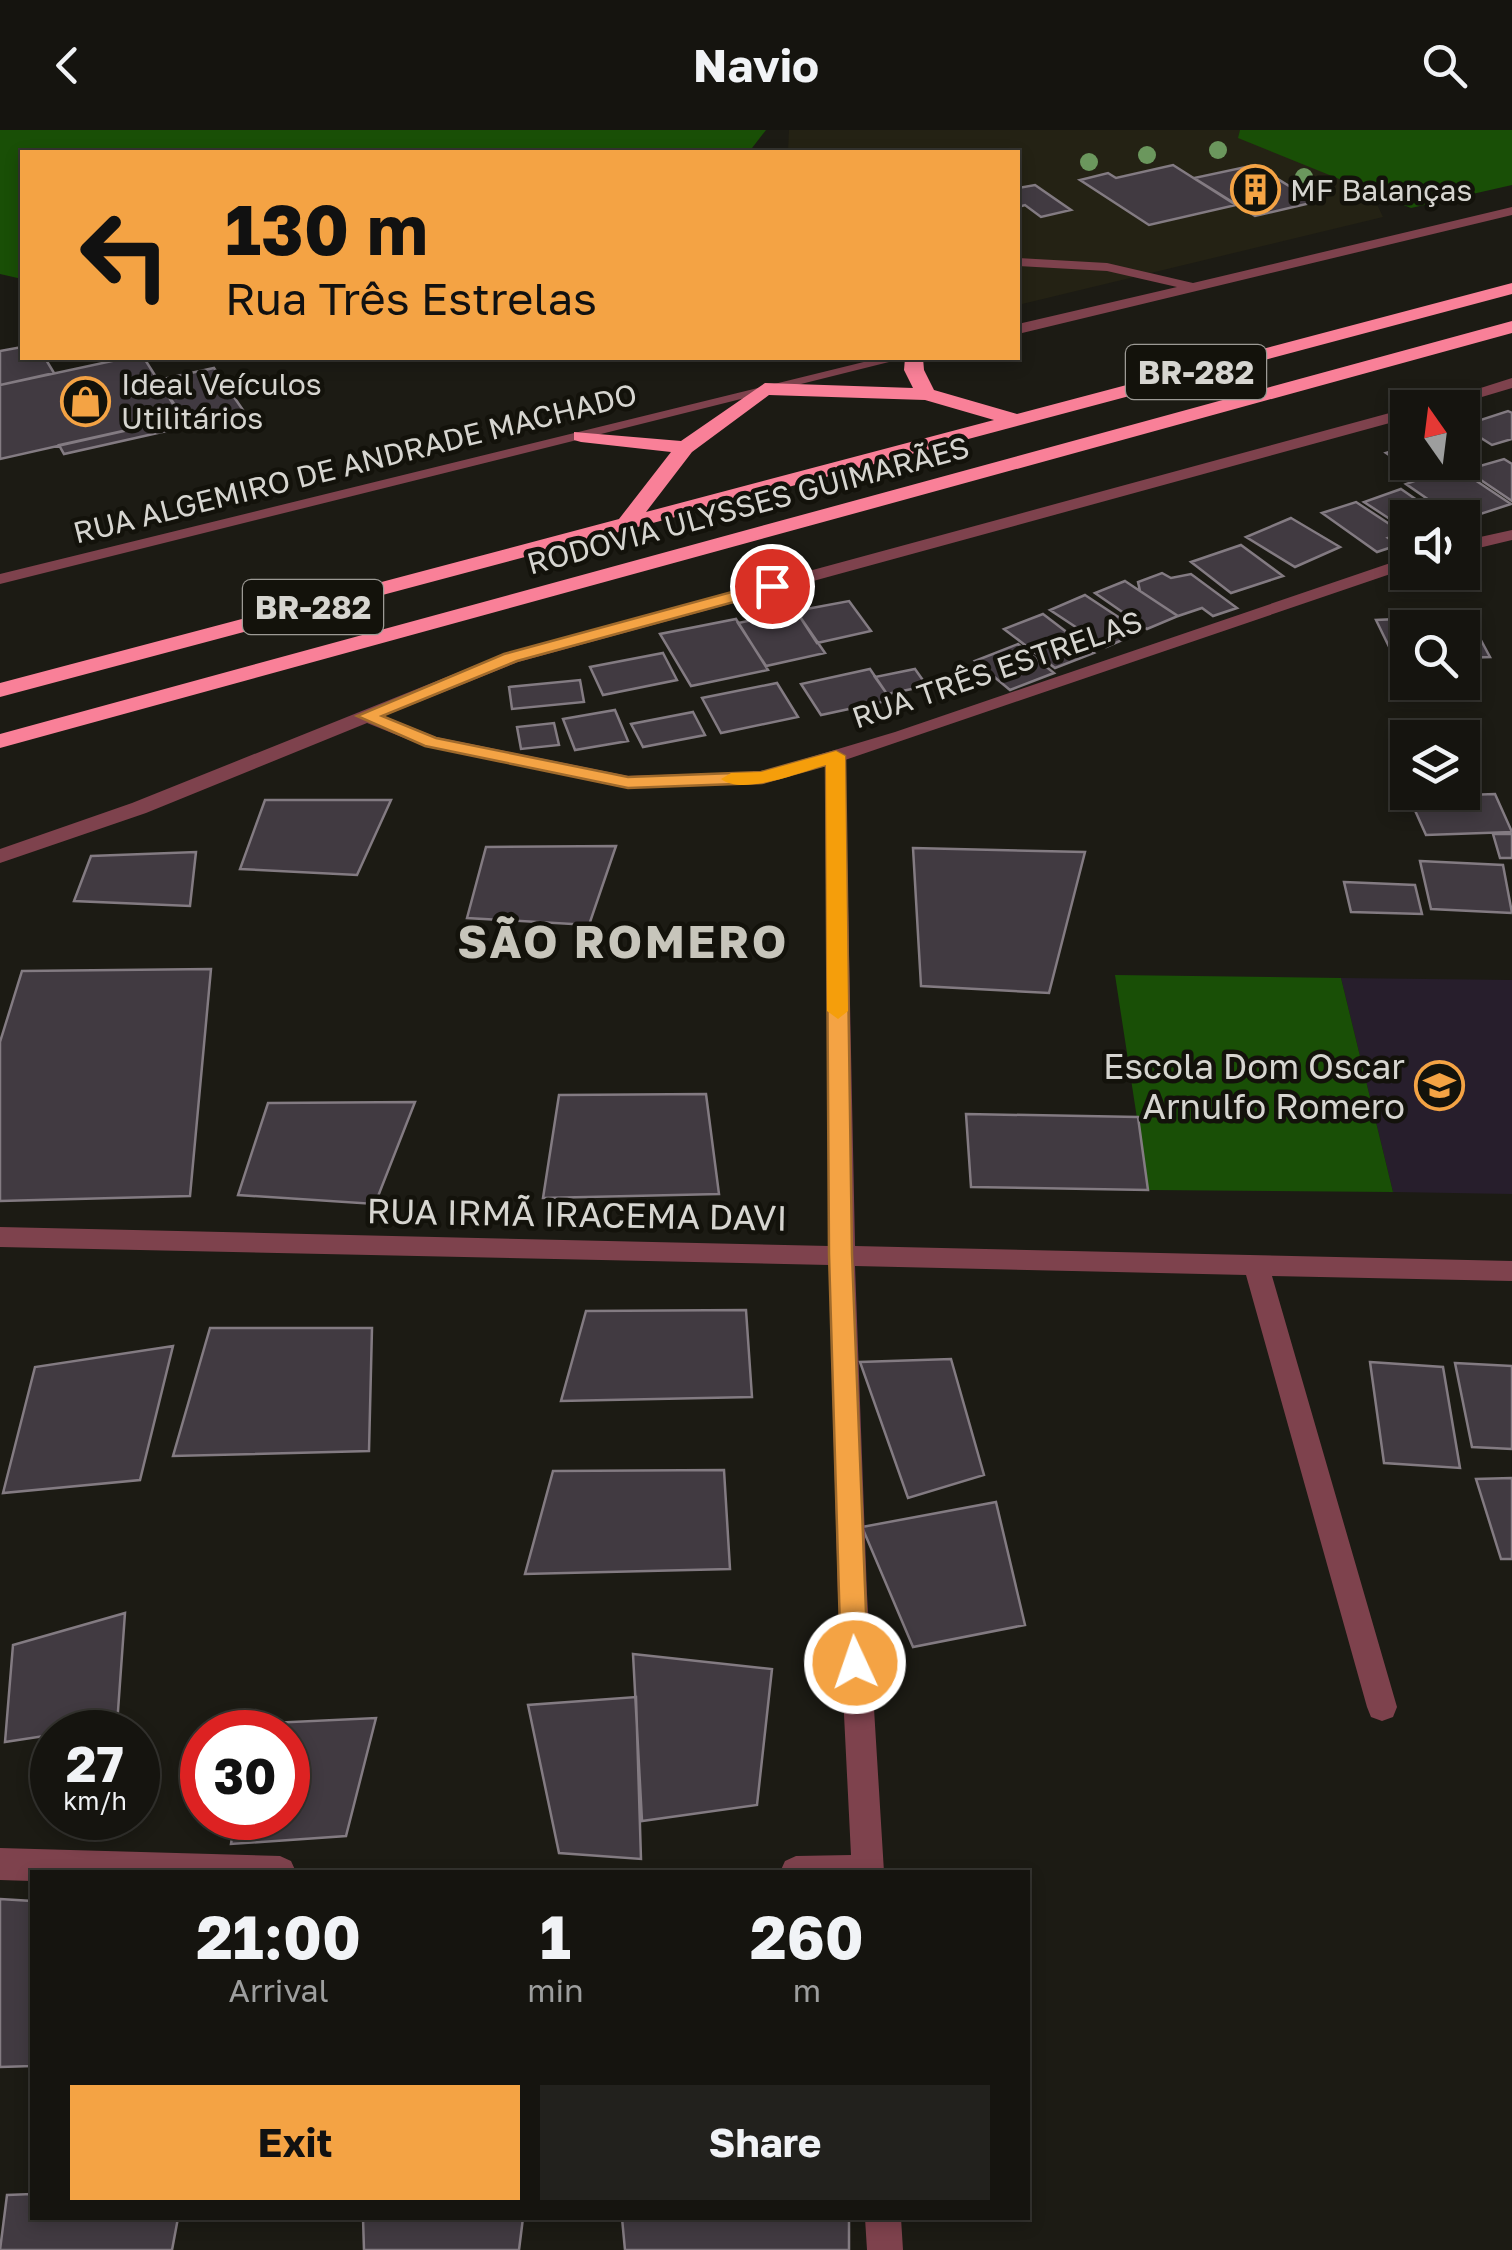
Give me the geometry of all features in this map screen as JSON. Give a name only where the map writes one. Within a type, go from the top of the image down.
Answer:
[{"type":"highway","name":"RODOVIA ULYSSES GUIMARÃES","points":[[0,690],[1512,288]]},
{"type":"highway","name":"RODOVIA ULYSSES GUIMARÃES","points":[[0,741],[1512,327]]},
{"type":"highway","points":[[914,360],[914,370],[926,394]]},
{"type":"highway","points":[[626,524],[685,448],[765,390],[926,394],[1016,419]]},
{"type":"highway","points":[[582,436],[685,448]]},
{"type":"street","points":[[1020,329],[1512,211]]},
{"type":"street","points":[[1020,262],[1107,267],[1196,286]]},
{"type":"street","points":[[809,379],[819,360]]},
{"type":"street","name":"RUA ALGEMIRO DE ANDRADE MACHADO","points":[[0,579],[890,360]]},
{"type":"street","points":[[1480,392],[1512,382]]},
{"type":"street","points":[[0,880],[6,855],[139,808],[510,658],[1390,418]]},
{"type":"street","points":[[1480,542],[1512,535]]},
{"type":"street","name":"RUA TRÊS ESTRELAS","points":[[366,716],[431,742],[628,782],[762,778],[1390,568]]},
{"type":"street","points":[[836,756],[840,1254],[852,1598],[868,1870]]},
{"type":"street","name":"RUA IRMÃ IRACEMA DAVI","points":[[0,1237],[1512,1271]]},
{"type":"street","points":[[1256,1265],[1382,1706]]},
{"type":"street","points":[[0,1864],[210,1870]]},
{"type":"street","points":[[883,2220],[885,2250]]},
{"type":"shaded area","points":[[789,130],[1342,130],[1383,217],[1020,305],[1020,150],[788,150]]},
{"type":"shaded area","name":"Escola Dom Oscar Arnulfo Romero","points":[[1341,978],[1512,980],[1512,1194],[1393,1192]]},
{"type":"green space","points":[[0,130],[766,130],[751,150],[20,150],[20,279],[0,274]]},
{"type":"green space","points":[[1240,130],[1512,130],[1512,185],[1411,208],[1238,138]]},
{"type":"green space","points":[[1115,975],[1341,978],[1393,1192],[1148,1190]]},
{"type":"building","points":[[1173,165],[1236,205],[1149,225],[1080,180],[1108,173],[1116,178]]},
{"type":"building","name":"MF Balanças","points":[[1255,165],[1315,202],[1255,216],[1194,178]]},
{"type":"building","points":[[1035,185],[1071,210],[1041,217],[1025,205],[1020,206],[1020,188]]},
{"type":"building","points":[[20,347],[20,360],[46,360],[54,373],[0,385],[0,351]]},
{"type":"building","name":"Ideal Veículos Utilitários","points":[[117,360],[145,360],[182,418],[0,459],[0,385]]},
{"type":"building","points":[[214,368],[245,413],[189,426],[158,380]]},
{"type":"building","points":[[1512,413],[1512,439],[1492,445],[1480,437],[1480,420]]},
{"type":"building","points":[[182,418],[189,426],[64,454],[59,445]]},
{"type":"building","points":[[1504,459],[1512,464],[1512,501],[1480,479],[1480,466]]},
{"type":"building","points":[[1417,480],[1475,480],[1511,504],[1480,514],[1480,500],[1429,500],[1406,484]]},
{"type":"building","points":[[1401,489],[1417,500],[1390,500],[1390,519],[1364,502]]},
{"type":"building","points":[[1356,502],[1390,524],[1390,548],[1377,552],[1322,513]]},
{"type":"building","points":[[1291,518],[1340,547],[1295,567],[1246,537]]},
{"type":"building","points":[[1241,545],[1283,576],[1231,593],[1191,562]]},
{"type":"building","points":[[1162,573],[1171,578],[1191,574],[1237,608],[1213,616],[1202,608],[1178,616],[1140,591],[1138,582]]},
{"type":"building","points":[[1125,581],[1178,616],[1147,629],[1095,593]]},
{"type":"building","points":[[1085,595],[1141,632],[1106,647],[1050,610]]},
{"type":"building","points":[[849,601],[871,631],[817,643],[796,611]]},
{"type":"building","points":[[796,611],[825,653],[766,666],[738,623]]},
{"type":"building","points":[[1043,614],[1094,653],[1055,668],[1004,629]]},
{"type":"building","points":[[736,619],[768,670],[691,686],[660,634]]},
{"type":"building","points":[[1390,619],[1390,649],[1376,620]]},
{"type":"building","points":[[1480,638],[1490,657],[1480,657]]},
{"type":"building","points":[[1018,644],[1054,673],[1010,690],[975,661]]},
{"type":"building","points":[[663,653],[677,680],[603,695],[590,667]]},
{"type":"building","points":[[870,669],[891,700],[821,715],[801,684]]},
{"type":"building","points":[[915,669],[927,686],[887,694],[875,677]]},
{"type":"building","points":[[580,680],[584,702],[512,709],[509,687]]},
{"type":"building","points":[[777,683],[798,717],[721,733],[702,698]]},
{"type":"building","points":[[615,710],[628,741],[575,750],[563,719]]},
{"type":"building","points":[[693,712],[705,735],[643,747],[631,724]]},
{"type":"building","points":[[554,723],[559,745],[521,749],[517,727]]},
{"type":"building","points":[[1495,794],[1512,832],[1426,835],[1415,810],[1480,810],[1480,795]]},
{"type":"building","points":[[265,800],[391,800],[357,875],[240,869]]},
{"type":"building","points":[[1493,834],[1512,834],[1512,858],[1500,858]]},
{"type":"building","points":[[616,846],[589,925],[467,918],[486,847]]},
{"type":"building","points":[[913,848],[1085,852],[1049,993],[921,986]]},
{"type":"building","points":[[196,852],[190,906],[74,901],[91,856]]},
{"type":"building","points":[[1420,861],[1503,865],[1512,913],[1431,909]]},
{"type":"building","points":[[1344,882],[1415,885],[1422,914],[1351,912]]},
{"type":"building","points":[[211,969],[190,1196],[0,1201],[0,1042],[22,971]]},
{"type":"building","points":[[706,1094],[719,1194],[543,1198],[559,1095]]},
{"type":"building","points":[[415,1102],[375,1204],[238,1195],[268,1103]]},
{"type":"building","points":[[966,1114],[1138,1117],[1148,1190],[971,1187]]},
{"type":"building","points":[[746,1310],[752,1397],[561,1401],[586,1311]]},
{"type":"building","points":[[210,1328],[372,1328],[369,1451],[173,1456]]},
{"type":"building","points":[[173,1346],[140,1480],[3,1493],[35,1367]]},
{"type":"building","points":[[951,1359],[984,1475],[908,1498],[860,1362]]},
{"type":"building","points":[[1370,1362],[1443,1367],[1460,1468],[1384,1463]]},
{"type":"building","points":[[1455,1363],[1512,1366],[1512,1449],[1472,1447]]},
{"type":"building","points":[[724,1470],[730,1569],[525,1574],[553,1471]]},
{"type":"building","points":[[1512,1478],[1512,1559],[1501,1559],[1476,1479]]},
{"type":"building","points":[[996,1502],[1025,1625],[913,1647],[862,1527]]},
{"type":"building","points":[[125,1613],[118,1710],[30,1710],[30,1738],[5,1742],[13,1645]]},
{"type":"building","points":[[633,1654],[772,1669],[757,1805],[642,1821]]},
{"type":"building","points":[[636,1697],[641,1859],[559,1853],[528,1705]]},
{"type":"building","points":[[376,1718],[346,1836],[310,1839],[310,1721]]},
{"type":"building","points":[[232,1840],[288,1840],[231,1844]]},
{"type":"building","points":[[0,1899],[30,1901],[30,2066],[0,2067]]},
{"type":"building","points":[[30,2194],[30,2220],[178,2220],[172,2250],[0,2250],[7,2195]]},
{"type":"building","points":[[363,2220],[523,2220],[519,2250],[364,2250]]},
{"type":"building","points":[[622,2220],[849,2220],[849,2250],[625,2250]]},
{"type":"slow traffic","points":[[731,779],[762,778],[836,756],[838,1011]]},
{"type":"place","name":"MF Balanças","points":[[1255,190]]},
{"type":"place","name":"Ideal Veículos Utilitários","points":[[86,401]]},
{"type":"place","name":"Escola Dom Oscar Arnulfo Romero","points":[[1440,1086]]},
{"type":"district","name":"SÃO ROMERO","points":[[623,941]]},
{"type":"route","points":[[772,586],[510,658],[366,716],[431,742],[521,764],[628,782],[762,778],[836,756],[840,1254],[855,1663]]}]
